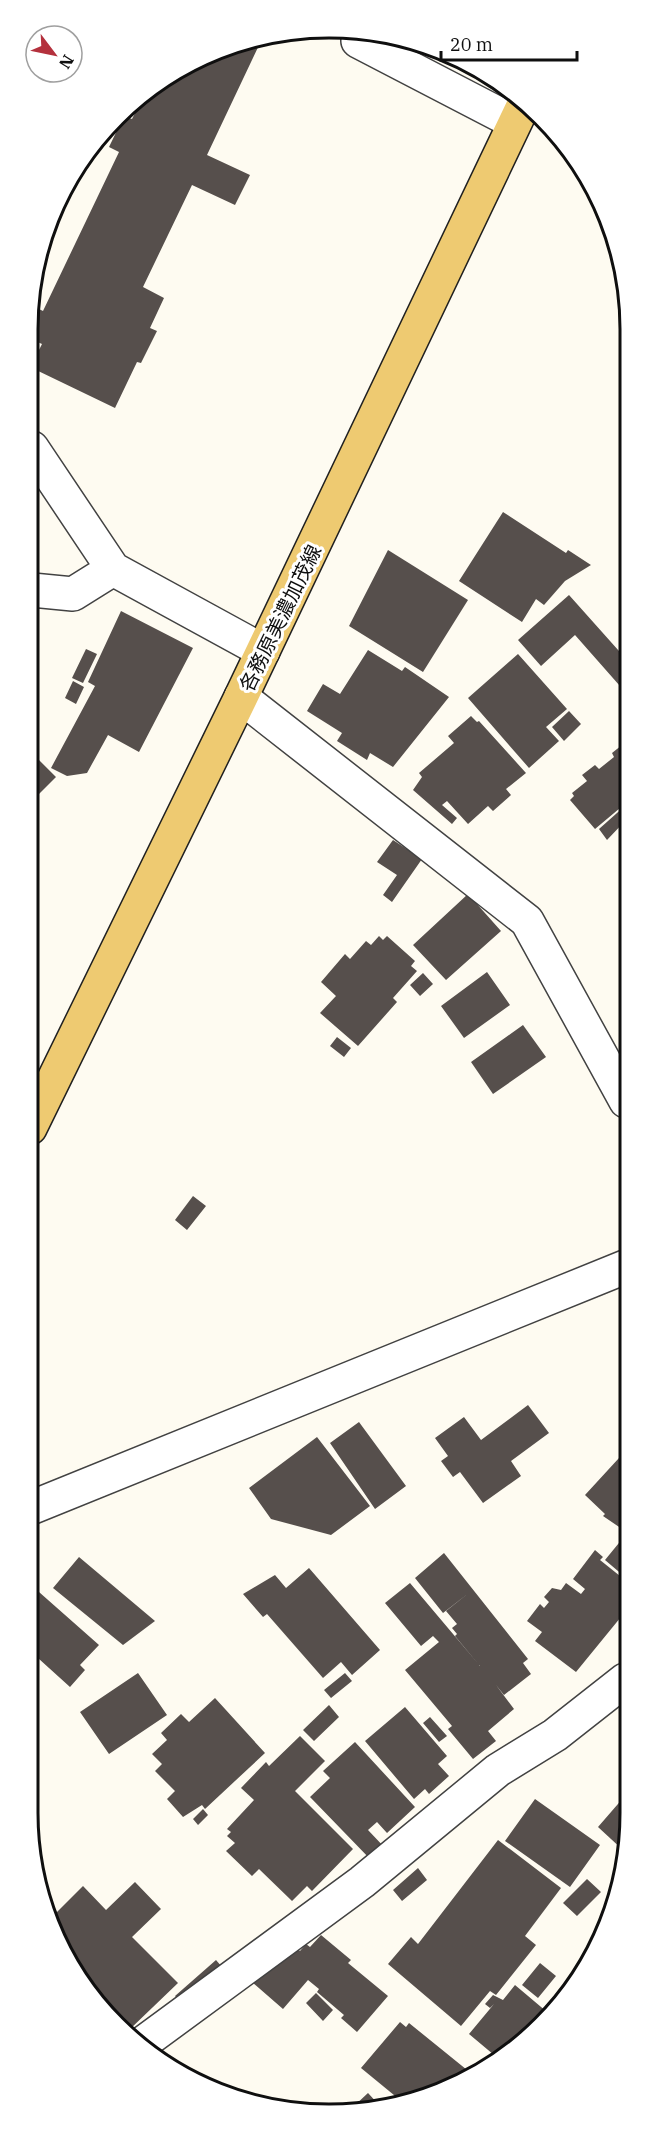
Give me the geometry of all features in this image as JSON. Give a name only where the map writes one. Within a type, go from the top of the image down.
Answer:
[{"type":"main road","name":"各務原美濃加茂線","points":[[38,1112],[241,697],[457,248],[519,113]]},
{"type":"street","points":[[358,41],[519,113]]},
{"type":"street","points":[[38,457],[113,569],[263,651]]},
{"type":"street","points":[[38,591],[73,594],[113,569]]},
{"type":"street","points":[[241,697],[527,921],[620,1090]]},
{"type":"street","points":[[38,1505],[620,1269]]},
{"type":"street","points":[[147,2040],[362,1882],[498,1770],[555,1735],[620,1684]]},
{"type":"building","points":[[259,46],[207,155],[250,175],[235,205],[192,185],[143,287],[164,298],[150,328],[157,331],[141,363],[137,362],[115,408],[38,371],[38,352],[42,344],[38,342],[38,309],[43,311],[119,152],[109,147],[118,128],[129,118],[132,119],[136,111],[151,98],[183,76],[217,60]]},
{"type":"building","points":[[503,512],[566,553],[568,550],[591,565],[565,581],[544,605],[536,599],[522,622],[459,581]]},
{"type":"building","points":[[388,550],[468,600],[423,672],[349,626]]},
{"type":"building","points":[[569,595],[620,652],[620,686],[575,635],[541,666],[518,640]]},
{"type":"building","points":[[121,611],[193,648],[139,752],[108,735],[87,773],[67,776],[51,768],[95,686],[88,682]]},
{"type":"building","points":[[86,649],[97,654],[83,683],[72,678]]},
{"type":"building","points":[[368,650],[402,671],[405,667],[449,697],[393,767],[370,753],[367,760],[337,741],[342,733],[307,711],[323,684],[340,694]]},
{"type":"building","points":[[518,654],[567,709],[546,727],[559,741],[529,768],[468,698]]},
{"type":"building","points":[[73,681],[84,687],[76,704],[65,698]]},
{"type":"building","points":[[569,711],[581,724],[564,741],[552,727]]},
{"type":"building","points":[[471,716],[477,722],[479,721],[526,773],[506,789],[511,795],[493,811],[488,806],[468,824],[447,801],[442,805],[457,818],[452,824],[413,790],[422,777],[419,773],[454,743],[448,736]]},
{"type":"building","points":[[620,747],[620,808],[595,829],[570,800],[574,796],[572,793],[587,781],[582,775],[595,765],[599,769],[614,757],[612,753]]},
{"type":"building","points":[[38,759],[56,777],[38,795]]},
{"type":"building","points":[[620,810],[620,826],[607,840],[599,829]]},
{"type":"building","points":[[393,840],[422,859],[392,902],[383,895],[397,875],[377,862]]},
{"type":"building","points":[[468,894],[501,931],[446,980],[413,945]]},
{"type":"building","points":[[379,936],[383,940],[387,936],[415,961],[411,966],[417,971],[393,998],[397,1002],[358,1046],[320,1013],[336,996],[321,982],[345,954],[350,959],[366,941],[371,945]]},
{"type":"building","points":[[487,972],[510,1005],[464,1038],[441,1006]]},
{"type":"building","points":[[423,973],[433,984],[420,996],[410,985]]},
{"type":"building","points":[[523,1025],[546,1057],[493,1094],[471,1062]]},
{"type":"building","points":[[337,1037],[351,1048],[344,1057],[330,1046]]},
{"type":"building","points":[[193,1196],[206,1206],[187,1230],[175,1220]]},
{"type":"building","points":[[528,1405],[549,1433],[511,1461],[521,1476],[483,1503],[460,1472],[453,1477],[441,1461],[448,1456],[435,1438],[464,1417],[481,1440]]},
{"type":"building","points":[[359,1422],[406,1486],[375,1509],[330,1443]]},
{"type":"building","points":[[317,1437],[370,1506],[331,1535],[271,1519],[249,1488]]},
{"type":"building","points":[[620,1459],[620,1528],[603,1516],[605,1514],[585,1495]]},
{"type":"building","points":[[620,1542],[620,1573],[605,1560]]},
{"type":"building","points":[[595,1550],[603,1557],[600,1560],[620,1576],[620,1618],[576,1672],[535,1641],[542,1632],[527,1621],[540,1604],[544,1608],[549,1602],[544,1597],[552,1588],[561,1590],[566,1583],[581,1594],[585,1589],[573,1579]]},
{"type":"building","points":[[444,1553],[528,1659],[523,1663],[531,1674],[504,1695],[496,1685],[514,1709],[488,1731],[496,1741],[473,1759],[448,1729],[452,1726],[405,1670],[439,1642],[433,1636],[421,1646],[385,1603],[410,1583],[480,1666],[455,1636],[457,1634],[452,1628],[457,1624],[446,1611],[470,1592],[443,1613],[415,1578]]},
{"type":"building","points":[[79,1557],[155,1621],[123,1645],[53,1588]]},
{"type":"building","points":[[309,1568],[380,1650],[352,1675],[341,1662],[323,1678],[267,1614],[263,1617],[243,1594],[275,1575],[286,1588]]},
{"type":"building","points":[[38,1593],[99,1645],[80,1665],[85,1670],[70,1687],[38,1658]]},
{"type":"building","points":[[138,1673],[167,1715],[109,1754],[80,1712]]},
{"type":"building","points":[[345,1673],[352,1681],[331,1698],[324,1690]]},
{"type":"building","points":[[215,1698],[265,1753],[205,1809],[202,1805],[183,1817],[167,1799],[175,1791],[155,1771],[162,1764],[152,1754],[167,1740],[161,1733],[181,1714],[189,1722]]},
{"type":"building","points":[[329,1705],[339,1717],[314,1741],[303,1730]]},
{"type":"building","points":[[405,1707],[447,1756],[438,1764],[449,1776],[429,1794],[425,1789],[414,1799],[365,1741]]},
{"type":"building","points":[[430,1717],[447,1736],[439,1742],[423,1723]]},
{"type":"building","points":[[300,1736],[325,1761],[295,1791],[353,1849],[312,1891],[307,1886],[292,1901],[259,1869],[252,1876],[226,1851],[235,1843],[227,1836],[231,1832],[227,1829],[254,1800],[241,1788],[266,1762],[269,1766]]},
{"type":"building","points":[[355,1742],[415,1807],[387,1833],[377,1822],[368,1830],[386,1849],[373,1862],[310,1797],[330,1778],[323,1771]]},
{"type":"building","points":[[535,1799],[600,1845],[570,1887],[505,1841]]},
{"type":"building","points":[[620,1802],[618,1845],[598,1827]]},
{"type":"building","points":[[203,1809],[208,1815],[198,1825],[193,1819]]},
{"type":"building","points":[[498,1840],[561,1888],[525,1936],[536,1945],[496,1995],[490,1991],[461,2026],[388,1964],[411,1937],[418,1944]]},
{"type":"building","points":[[418,1868],[427,1880],[402,1901],[393,1890]]},
{"type":"building","points":[[587,1879],[601,1892],[577,1916],[563,1903]]},
{"type":"building","points":[[135,1882],[161,1909],[132,1937],[178,1983],[132,2027],[98,1990],[76,1958],[56,1913],[83,1886],[106,1910]]},
{"type":"building","points":[[321,1935],[351,1960],[348,1963],[388,1996],[357,2032],[341,2018],[344,2015],[317,1992],[319,1989],[308,1980],[283,2009],[253,1983],[289,1943],[300,1951],[306,1944],[310,1947]]},
{"type":"building","points":[[216,1960],[222,1967],[180,2002],[175,1996]]},
{"type":"building","points":[[540,1963],[556,1976],[538,1998],[522,1985]]},
{"type":"building","points":[[515,1985],[543,2008],[520,2031],[492,2053],[469,2034],[494,2004],[490,2008],[485,2004],[493,1995],[503,2000]]},
{"type":"building","points":[[316,1993],[333,2010],[323,2021],[306,2003]]},
{"type":"building","points":[[400,2022],[406,2027],[409,2023],[466,2069],[422,2088],[395,2096],[361,2068]]},
{"type":"building","points":[[368,2093],[374,2100],[366,2101],[359,2102]]}]
